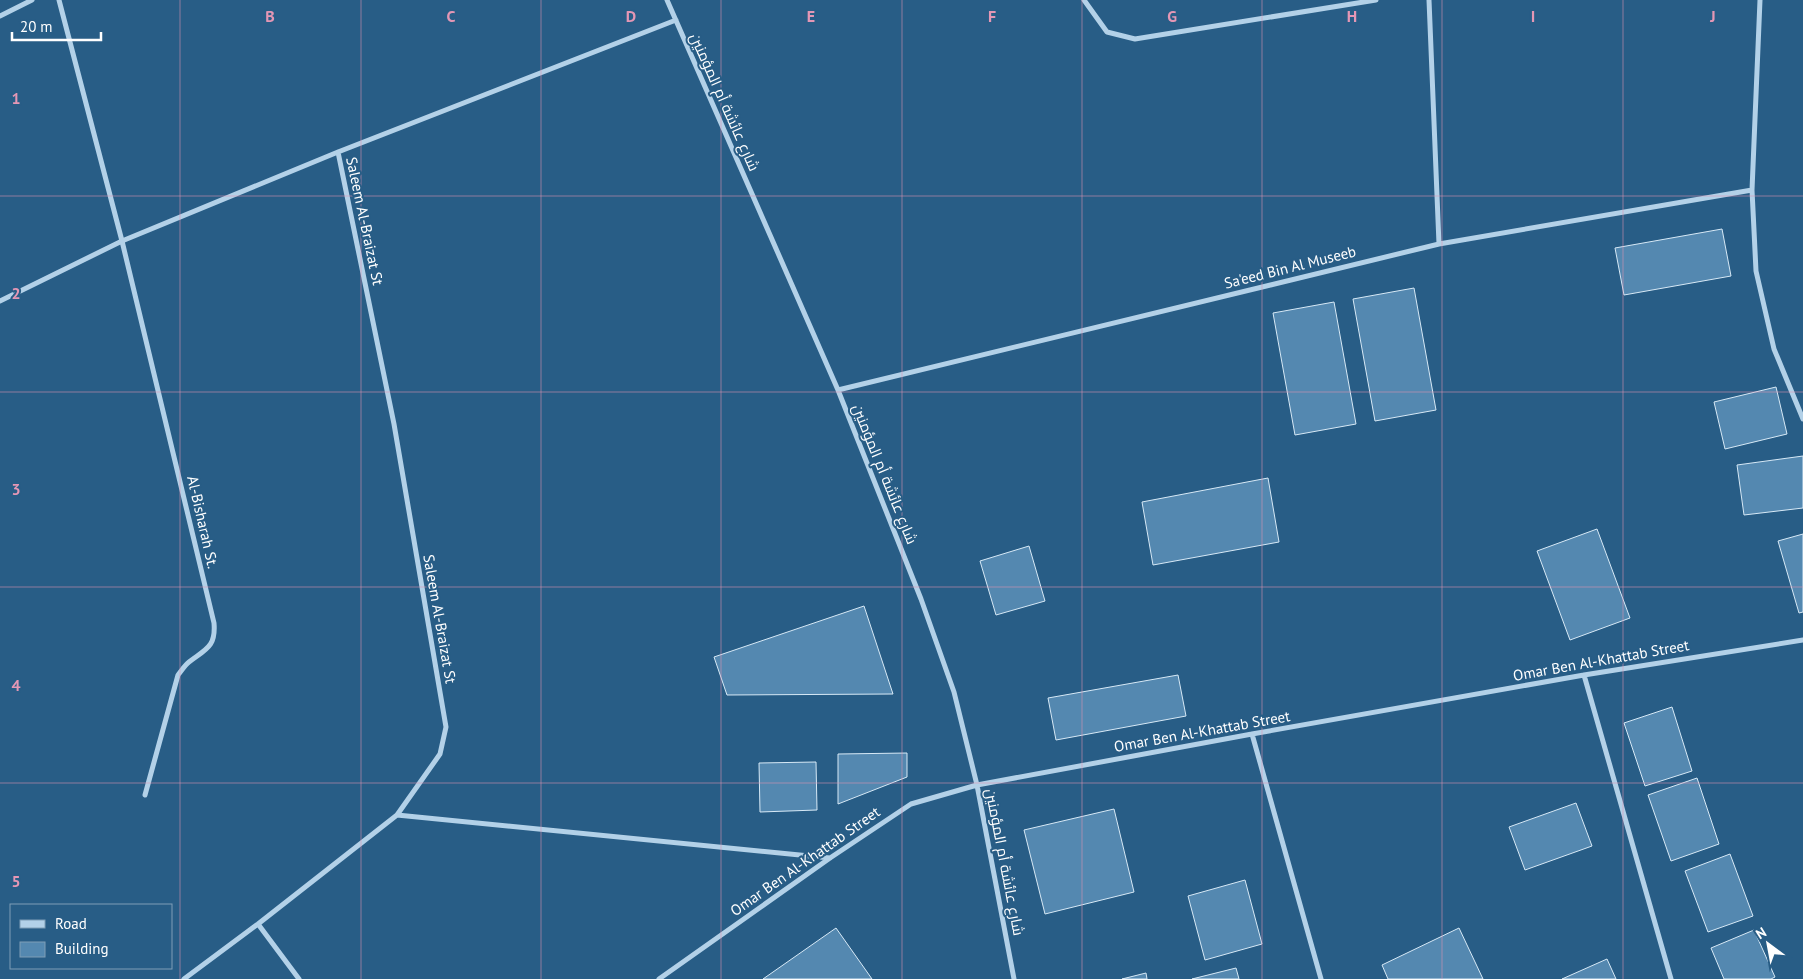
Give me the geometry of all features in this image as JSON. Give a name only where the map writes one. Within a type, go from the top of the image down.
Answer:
[{"type":"street","points":[[0,16],[32,0]]},
{"type":"street","name":"Al-Bisharah St.","points":[[59,0],[122,241],[214,623],[212,642],[205,651],[187,663],[178,675],[145,795]]},
{"type":"street","name":"شارع عائشة أم المؤمنين","points":[[667,0],[838,390],[921,599],[954,692],[977,785],[1014,979]]},
{"type":"street","points":[[1084,0],[1107,32],[1135,39],[1376,0]]},
{"type":"street","points":[[1429,0],[1439,244]]},
{"type":"street","points":[[1760,0],[1752,190],[1756,271],[1774,349],[1803,419]]},
{"type":"street","points":[[0,301],[122,241],[338,152],[676,20]]},
{"type":"street","name":"Saleem Al-Braizat St","points":[[184,979],[258,924],[397,815],[440,754],[446,727],[394,424],[338,152]]},
{"type":"street","name":"Sa'eed Bin Al Museeb","points":[[838,390],[1439,244],[1752,190]]},
{"type":"street","name":"Omar Ben Al-Khattab Street","points":[[659,979],[830,858],[911,804],[977,785],[1252,734],[1803,640]]},
{"type":"street","points":[[1584,676],[1671,979]]},
{"type":"street","points":[[1252,734],[1321,979]]},
{"type":"street","points":[[397,815],[830,858]]},
{"type":"street","points":[[258,924],[298,979]]},
{"type":"building","points":[[1722,229],[1731,276],[1624,295],[1615,248]]},
{"type":"building","points":[[1414,288],[1436,410],[1375,421],[1353,299]]},
{"type":"building","points":[[1334,302],[1356,424],[1295,435],[1273,313]]},
{"type":"building","points":[[1776,387],[1787,434],[1725,449],[1714,402]]},
{"type":"building","points":[[1803,456],[1803,508],[1744,515],[1737,465]]},
{"type":"building","points":[[1268,478],[1279,542],[1153,565],[1142,502]]},
{"type":"building","points":[[1597,529],[1630,618],[1570,640],[1537,551]]},
{"type":"building","points":[[1803,534],[1803,612],[1799,613],[1778,541]]},
{"type":"building","points":[[1029,546],[1045,601],[996,615],[980,561]]},
{"type":"building","points":[[864,606],[893,694],[727,695],[714,657]]},
{"type":"building","points":[[1178,675],[1186,716],[1056,740],[1048,698]]},
{"type":"building","points":[[1672,707],[1692,771],[1645,786],[1624,723]]},
{"type":"building","points":[[907,753],[907,777],[838,804],[838,754]]},
{"type":"building","points":[[816,762],[817,810],[760,812],[759,763]]},
{"type":"building","points":[[1697,778],[1719,844],[1671,861],[1648,795]]},
{"type":"building","points":[[1576,803],[1592,846],[1525,870],[1509,827]]},
{"type":"building","points":[[1114,809],[1134,892],[1045,914],[1024,830]]},
{"type":"building","points":[[1730,854],[1753,916],[1708,932],[1685,871]]},
{"type":"building","points":[[1245,880],[1262,944],[1205,960],[1188,896]]},
{"type":"building","points":[[836,928],[872,979],[763,979]]},
{"type":"building","points":[[1459,928],[1483,979],[1388,979],[1382,965]]},
{"type":"building","points":[[1754,930],[1775,977],[1771,979],[1724,979],[1711,948]]},
{"type":"building","points":[[1607,959],[1616,979],[1562,979]]},
{"type":"building","points":[[1236,968],[1239,979],[1192,979]]},
{"type":"building","points":[[1146,973],[1147,979],[1122,979]]}]
